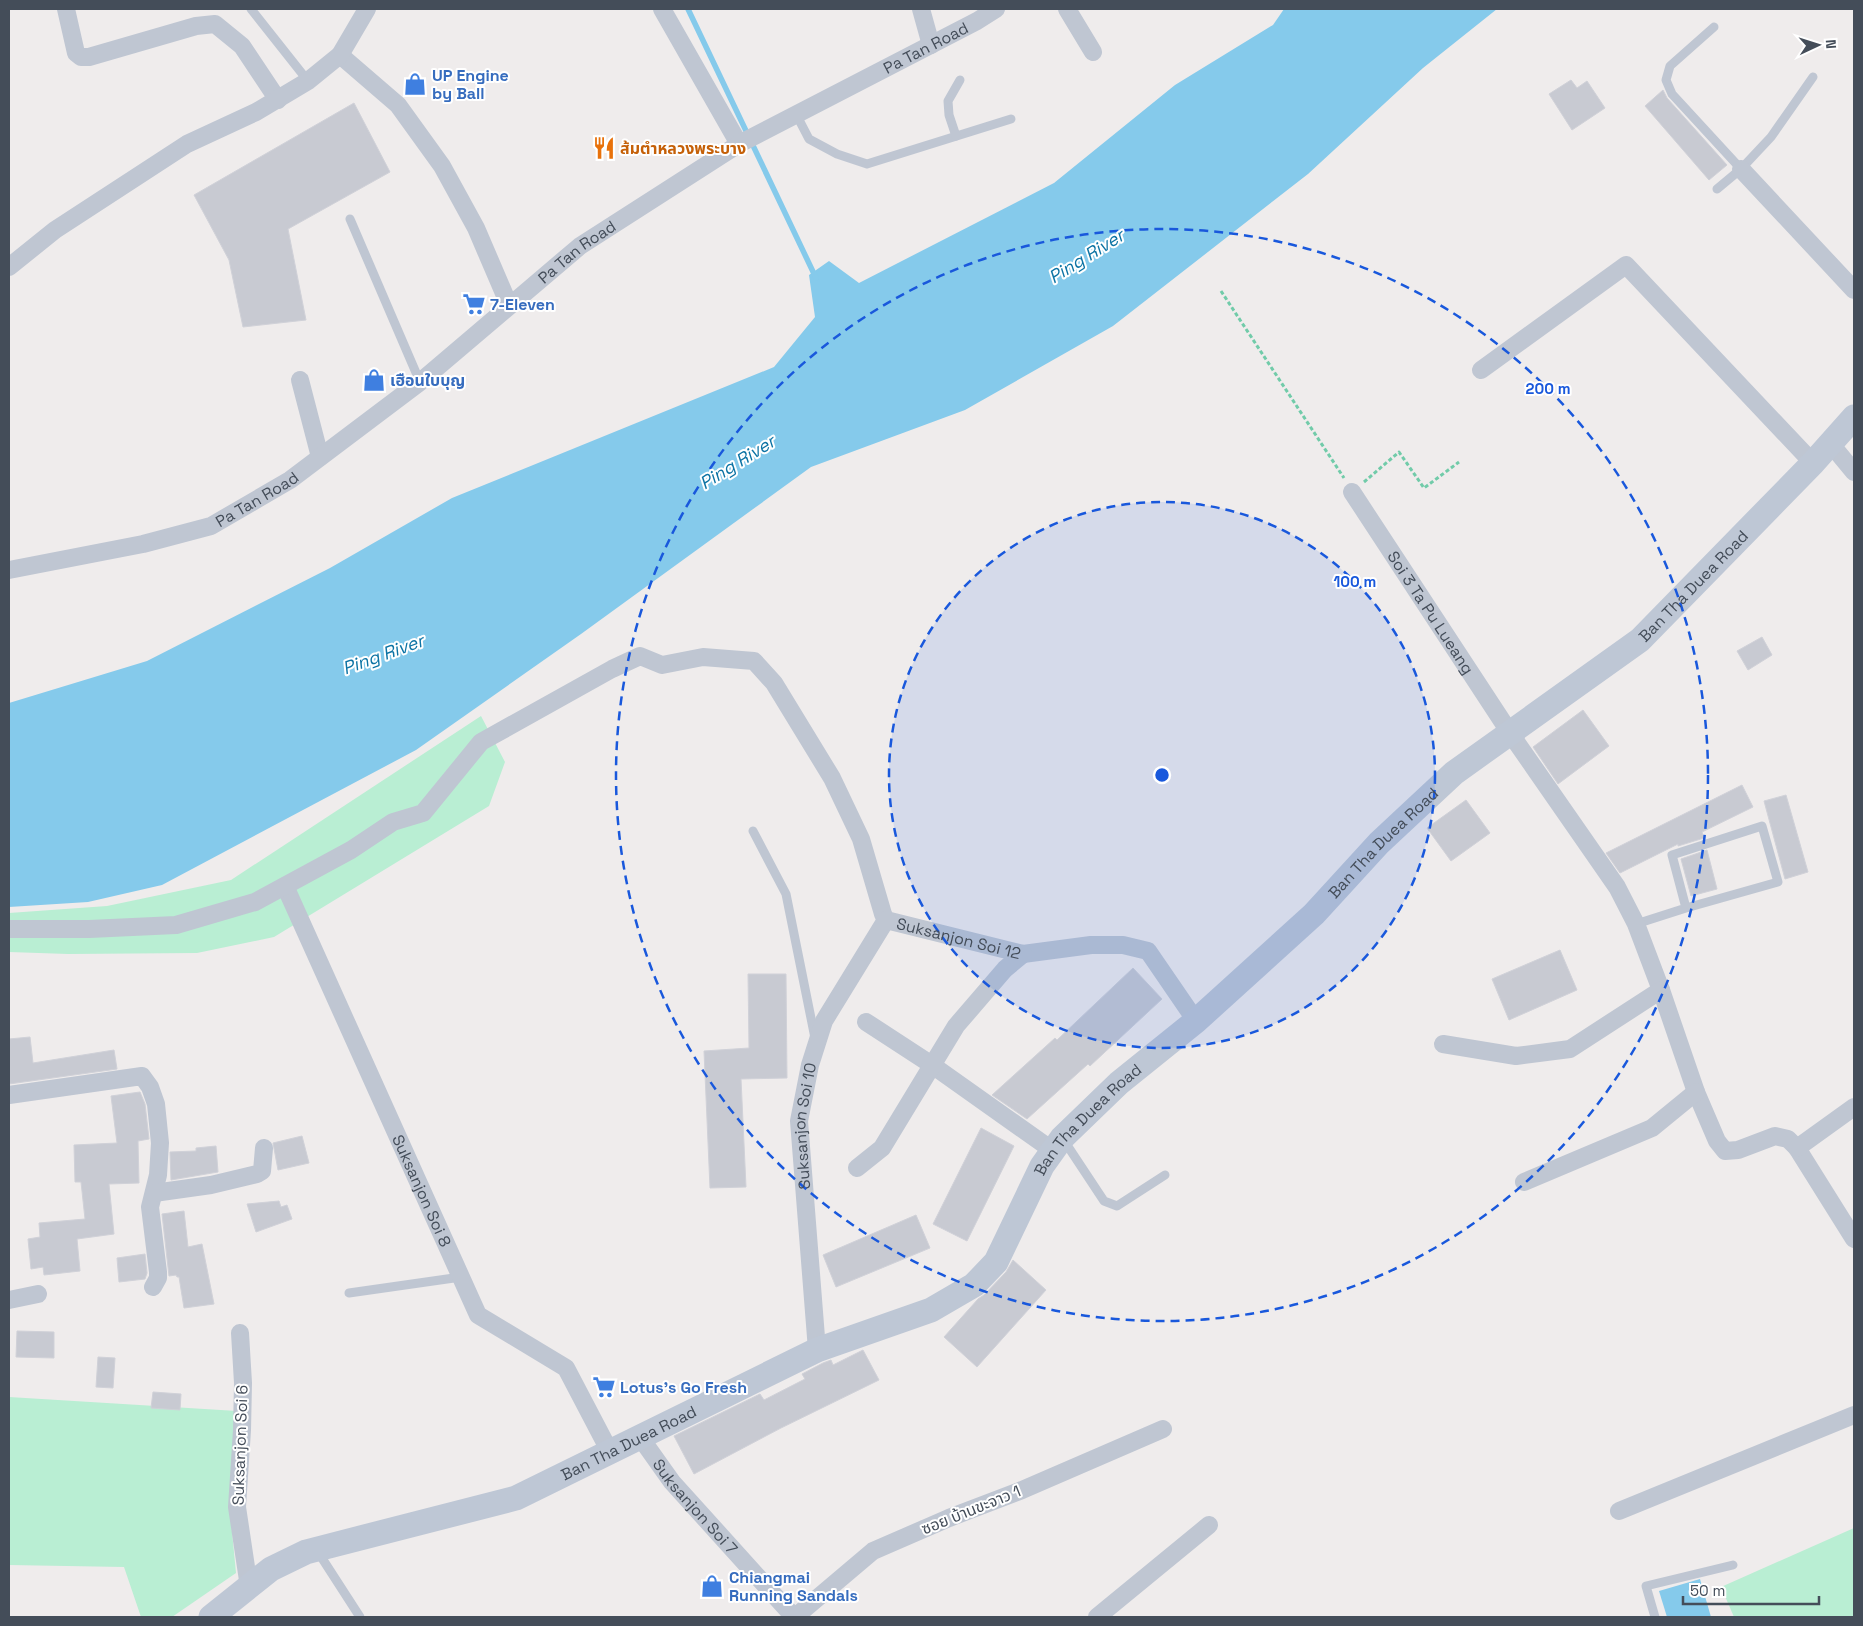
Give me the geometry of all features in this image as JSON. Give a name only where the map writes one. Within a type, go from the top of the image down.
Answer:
[{"type":"street","points":[[66,9],[76,53],[81,57],[89,57],[196,26],[215,24],[242,46],[278,100]]},
{"type":"street","points":[[9,267],[55,230],[187,144],[256,112],[308,81],[340,55],[367,9]]},
{"type":"street","points":[[662,9],[739,144]]},
{"type":"street","points":[[921,9],[931,45]]},
{"type":"street","name":"Pa Tan Road","points":[[9,570],[143,544],[211,526],[290,480],[320,458],[420,382],[580,246],[739,144],[931,45],[996,9]]},
{"type":"street","points":[[1067,9],[1094,52]]},
{"type":"street","points":[[340,55],[398,105],[442,166],[476,228],[509,305]]},
{"type":"street","points":[[1741,169],[1854,290]]},
{"type":"street","points":[[1481,370],[1626,265],[1812,463]]},
{"type":"street","points":[[300,380],[320,458]]},
{"type":"street","name":"Ban Tha Duea Road","points":[[210,1617],[271,1569],[306,1552],[516,1498],[818,1350],[931,1310],[974,1285],[996,1262],[1042,1166],[1057,1144],[1119,1083],[1196,1021],[1314,914],[1379,843],[1454,773],[1640,640],[1812,463],[1854,417]]},
{"type":"street","points":[[1830,443],[1854,472]]},
{"type":"street","name":"Soi 3 Ta Pu Lueang","points":[[1352,492],[1510,733],[1617,887],[1636,924],[1696,1092],[1717,1141],[1725,1151],[1738,1150],[1775,1136],[1788,1139],[1797,1148]]},
{"type":"street","name":"Suksanjon Soi 12","points":[[285,886],[351,850],[393,822],[423,813],[480,742],[612,669],[640,656],[662,665],[703,657],[754,661],[774,683],[832,778],[861,839],[886,920],[1023,954],[1090,945],[1123,945],[1148,951],[1196,1021]]},
{"type":"street","points":[[9,929],[89,929],[176,925],[254,902],[285,886]]},
{"type":"street","name":"Suksanjon Soi 8","points":[[285,886],[478,1315],[566,1368],[610,1452]]},
{"type":"street","name":"Suksanjon Soi 10","points":[[818,1350],[799,1121],[810,1065],[824,1021],[886,920]]},
{"type":"street","points":[[857,1168],[882,1148],[956,1026],[1005,969],[1023,954]]},
{"type":"street","points":[[1443,1044],[1516,1056],[1570,1049],[1661,990]]},
{"type":"street","points":[[866,1022],[1057,1144]]},
{"type":"street","points":[[9,1094],[142,1076],[150,1088],[156,1104],[160,1143],[158,1175],[150,1208],[158,1278],[153,1287]]},
{"type":"street","points":[[1524,1182],[1652,1128],[1696,1092]]},
{"type":"street","points":[[1854,1107],[1797,1148],[1854,1239]]},
{"type":"street","points":[[154,1193],[211,1185],[257,1174],[262,1170],[264,1148]]},
{"type":"street","points":[[9,1300],[38,1294]]},
{"type":"street","name":"Suksanjon Soi 6","points":[[240,1333],[243,1383],[237,1508],[250,1587]]},
{"type":"street","points":[[1619,1511],[1854,1415]]},
{"type":"street","name":"ซอย บ้านขะจาว 1","points":[[794,1617],[873,1551],[948,1518],[1022,1490],[1163,1429]]},
{"type":"street","name":"Suksanjon Soi 7","points":[[640,1437],[672,1482],[794,1617]]},
{"type":"street","points":[[1097,1617],[1209,1524]]},
{"type":"lane","points":[[251,9],[308,81]]},
{"type":"lane","points":[[1714,27],[1670,66],[1666,80],[1672,94],[1741,169]]},
{"type":"lane","points":[[1717,189],[1741,169],[1771,137],[1813,77]]},
{"type":"lane","points":[[956,136],[948,102],[960,80]]},
{"type":"lane","points":[[796,114],[809,138],[837,154],[867,164],[1011,119]]},
{"type":"lane","points":[[350,219],[420,382]]},
{"type":"lane","points":[[1636,924],[1778,882],[1762,826],[1672,855],[1686,908]]},
{"type":"lane","points":[[753,831],[786,894],[816,1046]]},
{"type":"lane","points":[[1057,1144],[1104,1201],[1117,1206],[1165,1176]]},
{"type":"lane","points":[[348,1293],[461,1277]]},
{"type":"lane","points":[[317,1550],[360,1617]]},
{"type":"lane","points":[[1655,1617],[1646,1586],[1733,1565]]},
{"type":"path","points":[[1221,291],[1352,492],[1399,452],[1424,488],[1459,462]]},
{"type":"green space","points":[[481,716],[505,762],[489,806],[274,937],[197,953],[68,954],[9,952],[9,913],[107,906],[231,880]]},
{"type":"green space","points":[[9,1397],[237,1411],[230,1511],[236,1573],[172,1617],[141,1617],[124,1567],[9,1565]]},
{"type":"green space","points":[[1854,1528],[1854,1617],[1734,1617],[1721,1587]]},
{"type":"water","name":"Ping River","points":[[1284,9],[1497,9],[1423,68],[1308,174],[1113,326],[965,410],[811,467],[581,634],[416,750],[162,885],[88,902],[9,907],[9,703],[147,661],[330,568],[452,498],[774,367],[815,317],[809,275],[829,261],[859,283],[1054,183],[1175,85],[1273,25]]},
{"type":"water","points":[[1700,1579],[1711,1617],[1667,1617],[1659,1591]]},
{"type":"building","points":[[1571,80],[1577,88],[1587,81],[1605,108],[1572,130],[1549,94]]},
{"type":"building","points":[[1663,90],[1667,98],[1727,165],[1709,180],[1645,106]]},
{"type":"building","points":[[354,103],[390,172],[288,229],[306,320],[243,327],[229,260],[194,195]]},
{"type":"building","points":[[1762,637],[1772,655],[1748,670],[1737,651]]},
{"type":"building","points":[[1583,710],[1609,746],[1558,784],[1533,747]]},
{"type":"building","points":[[1742,785],[1753,807],[1702,832],[1704,838],[1678,846],[1678,844],[1620,873],[1606,853]]},
{"type":"building","points":[[1786,795],[1808,872],[1785,879],[1764,801]]},
{"type":"building","points":[[1466,800],[1490,833],[1451,861],[1427,828]]},
{"type":"building","points":[[1707,850],[1717,889],[1691,896],[1681,859]]},
{"type":"building","points":[[1560,950],[1577,990],[1509,1020],[1492,979]]},
{"type":"building","points":[[1133,968],[1162,999],[1090,1066],[1088,1064],[1027,1119],[992,1095],[1055,1038],[1057,1040]]},
{"type":"building","points":[[748,974],[786,974],[787,1078],[741,1079],[746,1187],[710,1188],[704,1051],[749,1048]]},
{"type":"building","points":[[30,1037],[33,1063],[114,1050],[117,1069],[9,1084],[9,1039]]},
{"type":"building","points":[[140,1092],[145,1104],[149,1139],[138,1141],[139,1183],[109,1184],[114,1234],[77,1239],[80,1271],[44,1275],[43,1267],[31,1269],[28,1239],[40,1237],[39,1223],[85,1219],[81,1182],[75,1182],[74,1145],[117,1143],[111,1096]]},
{"type":"building","points":[[981,1128],[1014,1146],[967,1241],[933,1224]]},
{"type":"building","points":[[302,1136],[309,1163],[278,1170],[273,1143]]},
{"type":"building","points":[[216,1146],[218,1172],[171,1180],[170,1152],[196,1151],[196,1148]]},
{"type":"building","points":[[279,1201],[281,1207],[287,1205],[292,1219],[256,1232],[247,1204]]},
{"type":"building","points":[[184,1211],[188,1247],[202,1244],[214,1304],[184,1308],[179,1277],[176,1275],[169,1276],[162,1214]]},
{"type":"building","points":[[916,1215],[930,1248],[836,1287],[823,1255]]},
{"type":"building","points":[[145,1254],[147,1273],[145,1279],[119,1282],[117,1258]]},
{"type":"building","points":[[1013,1260],[1046,1290],[977,1367],[944,1337],[978,1299],[1006,1272]]},
{"type":"building","points":[[17,1331],[54,1332],[54,1358],[16,1357]]},
{"type":"building","points":[[863,1350],[879,1380],[781,1428],[694,1474],[674,1436],[760,1394],[764,1400],[805,1379],[802,1374],[823,1363],[831,1360],[833,1365]]},
{"type":"building","points":[[98,1357],[115,1358],[113,1388],[96,1387]]},
{"type":"building","points":[[153,1392],[181,1394],[180,1410],[151,1408]]},
{"type":"waterway","points":[[688,9],[816,278]]},
{"type":"place","name":"UP Engine by Ball","points":[[415,84]]},
{"type":"place","name":"ส้มตำหลวงพระบาง","points":[[604,148]]},
{"type":"place","name":"7-Eleven","points":[[474,304]]},
{"type":"place","name":"เฮือนใบบุญ","points":[[374,380]]},
{"type":"place","name":"Lotus's Go Fresh","points":[[604,1387]]},
{"type":"place","name":"Chiangmai Running Sandals","points":[[712,1586]]}]
